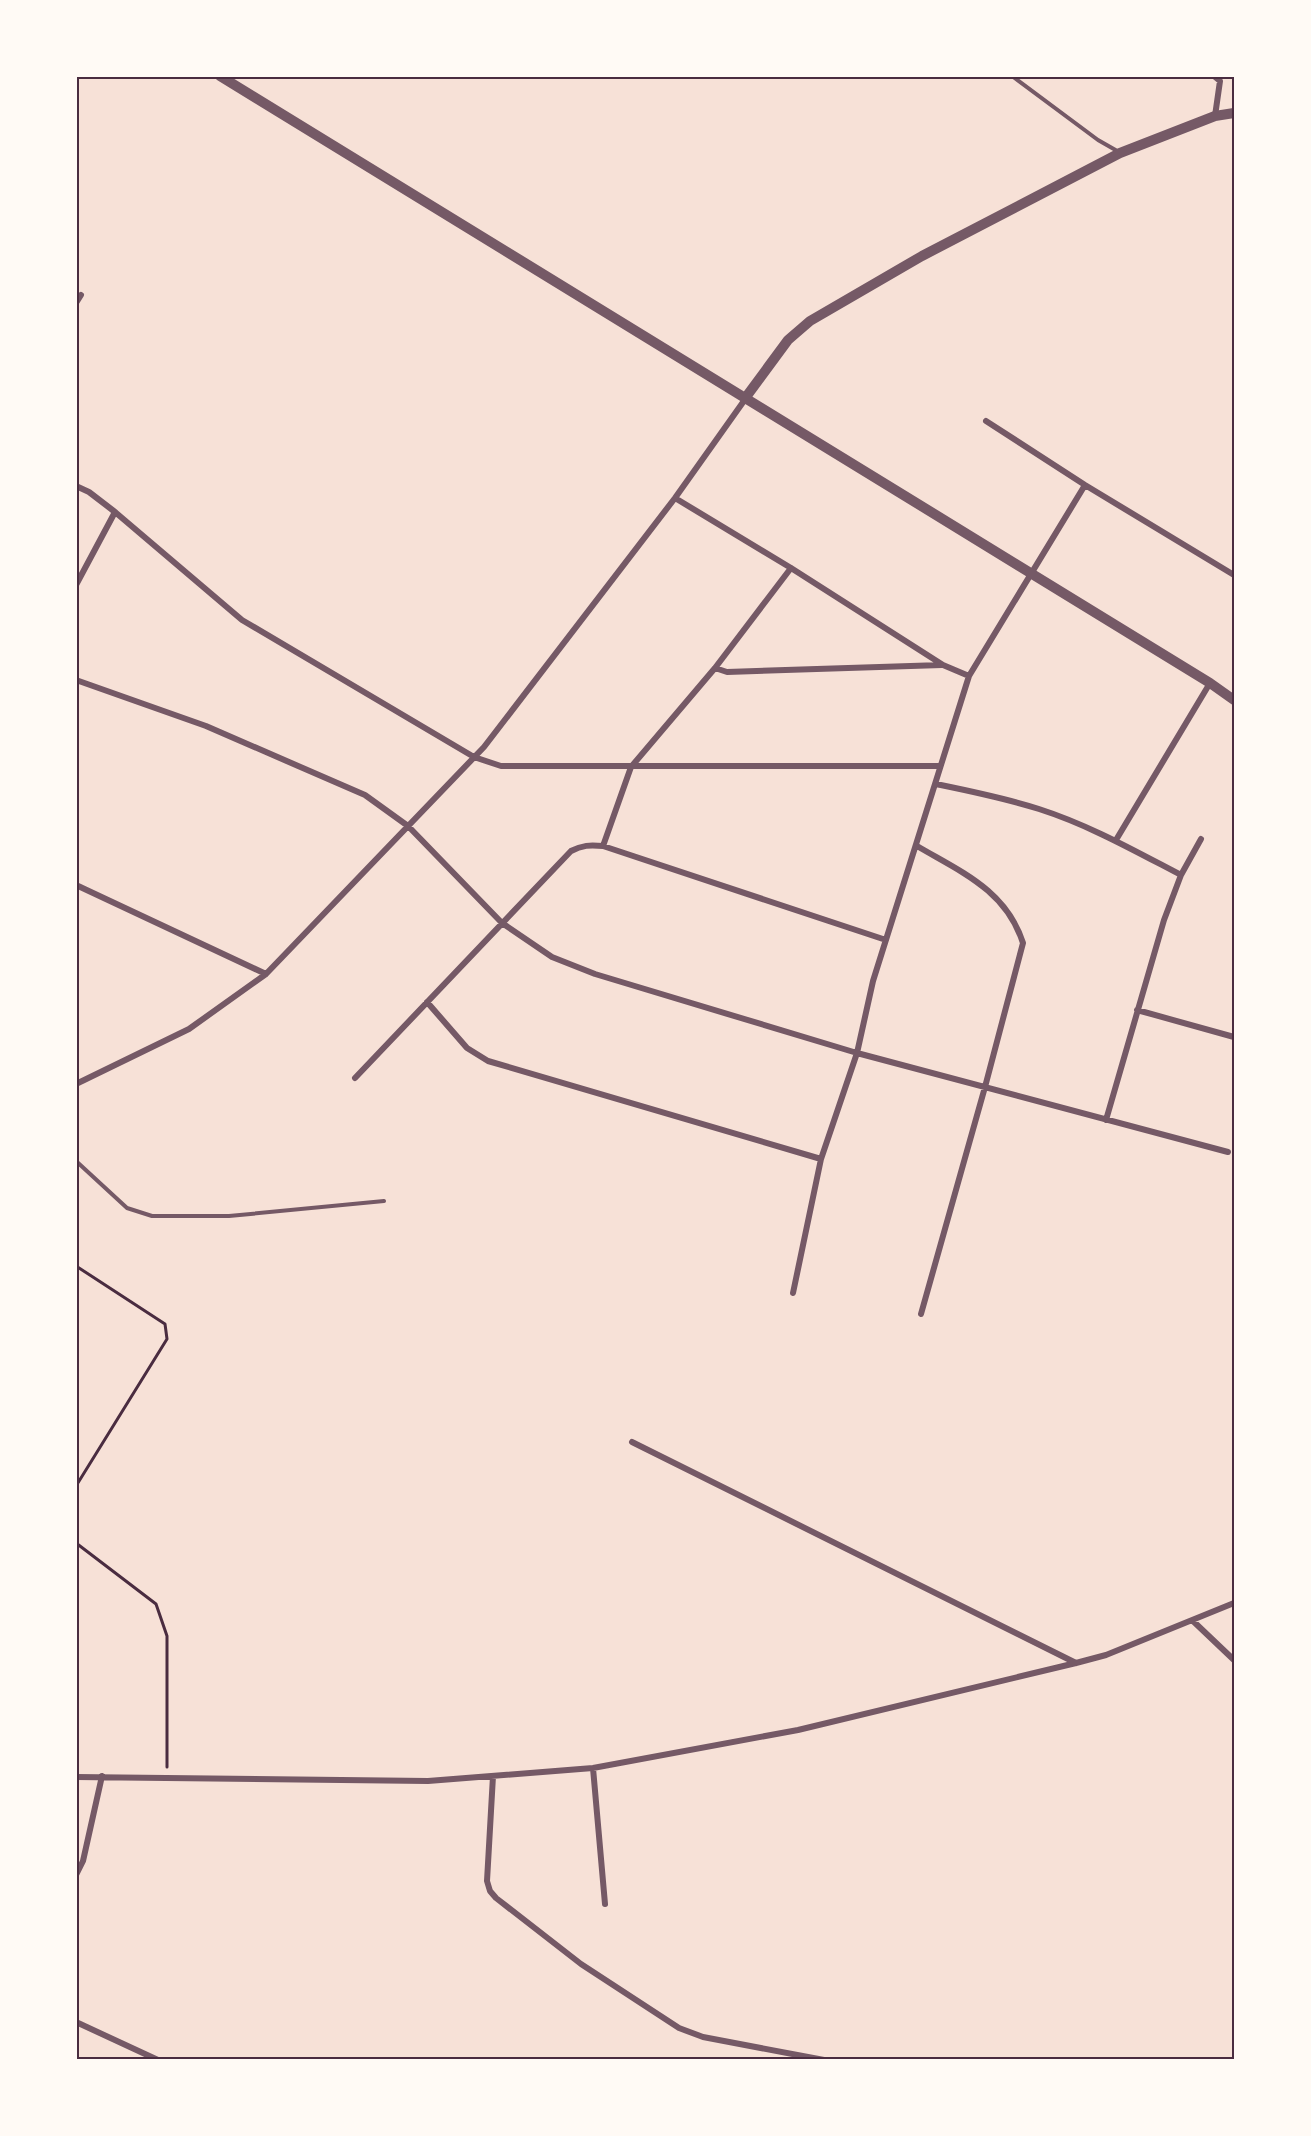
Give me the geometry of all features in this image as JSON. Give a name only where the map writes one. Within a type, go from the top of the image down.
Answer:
[{"type":"street","points":[[220,76],[1234,698]]},
{"type":"street","points":[[1214,76],[1223,79],[1215,117]]},
{"type":"street","points":[[76,1084],[189,1029],[266,974],[474,757],[675,498],[788,340],[810,321],[922,256],[1120,153],[1215,117],[1234,113]]},
{"type":"street","points":[[76,303],[81,295]]},
{"type":"street","points":[[986,421],[1085,485],[1234,575]]},
{"type":"street","points":[[793,1293],[821,1159],[857,1053],[873,981],[969,676],[1085,485]]},
{"type":"street","points":[[76,486],[89,492],[115,512],[242,620],[474,757],[501,766],[940,766]]},
{"type":"street","points":[[675,498],[943,665],[969,676]]},
{"type":"street","points":[[76,585],[115,512]]},
{"type":"street","points":[[603,846],[631,767],[715,668],[790,568]]},
{"type":"street","points":[[715,668],[727,672],[943,665]]},
{"type":"street","points":[[76,680],[206,726],[365,795],[408,826],[502,923],[552,957],[595,974],[857,1053],[1228,1152]]},
{"type":"street","points":[[1116,840],[1210,683]]},
{"type":"street","points":[[936,784],[1040,809],[1116,840],[1181,875]]},
{"type":"street","points":[[1106,1120],[1164,921],[1181,875],[1201,839]]},
{"type":"street","points":[[355,1078],[571,851],[580,846],[588,844],[603,846],[886,940]]},
{"type":"street","points":[[917,846],[973,879],[995,896],[1009,911],[1019,929],[1023,943],[921,1314]]},
{"type":"street","points":[[76,885],[266,974]]},
{"type":"street","points":[[427,1002],[467,1048],[489,1060],[821,1159]]},
{"type":"street","points":[[1137,1010],[1234,1037]]},
{"type":"street","points":[[632,1442],[1076,1663]]},
{"type":"street","points":[[76,1777],[428,1781],[593,1768],[798,1730],[1076,1663],[1193,1621],[1234,1603]]},
{"type":"street","points":[[1193,1621],[1234,1660]]},
{"type":"street","points":[[593,1768],[605,1904]]},
{"type":"street","points":[[76,1875],[83,1861],[102,1776]]},
{"type":"street","points":[[493,1776],[487,1881],[490,1891],[496,1898],[581,1964],[679,2028],[703,2037],[824,2060]]},
{"type":"street","points":[[76,2022],[158,2060]]},
{"type":"lane","points":[[1012,76],[1098,140],[1120,153]]},
{"type":"lane","points":[[76,1161],[127,1208],[152,1216],[229,1216],[384,1201]]},
{"type":"path","points":[[76,1266],[165,1324],[167,1339],[76,1486]]},
{"type":"path","points":[[76,1542],[156,1604],[167,1636],[168,1778]]}]
